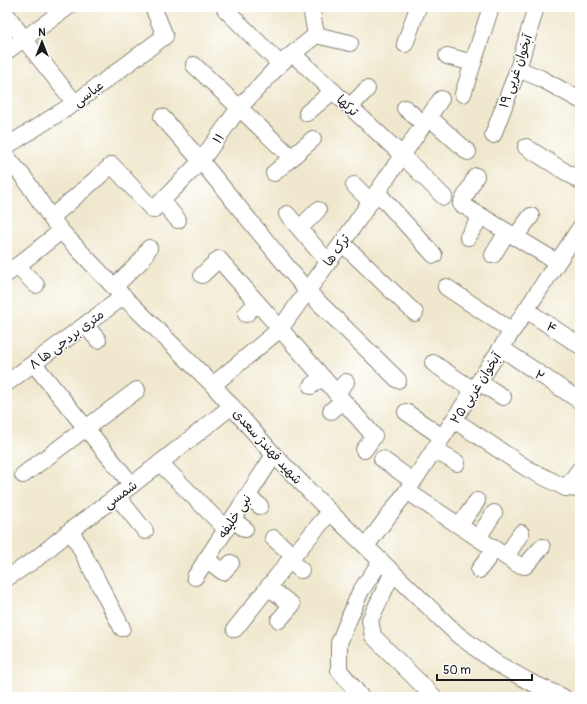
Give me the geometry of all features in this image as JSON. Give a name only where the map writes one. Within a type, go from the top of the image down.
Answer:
[{"type":"street","points":[[7,51],[68,7]]},
{"type":"street","name":"عباسی","points":[[7,146],[75,103],[165,36],[152,7]]},
{"type":"street","points":[[311,7],[316,35],[350,44]]},
{"type":"street","points":[[405,44],[418,7]]},
{"type":"street","points":[[464,94],[472,63],[491,7]]},
{"type":"street","name":"آبخوان غربی ۱۹","points":[[493,135],[518,69],[536,7]]},
{"type":"street","points":[[224,9],[280,64]]},
{"type":"street","points":[[7,15],[24,39],[75,103]]},
{"type":"street","name":"۱۱","points":[[158,206],[201,161],[240,108],[280,64],[316,35]]},
{"type":"street","name":"ترکها","points":[[293,54],[402,155],[444,197]]},
{"type":"street","points":[[447,56],[472,63]]},
{"type":"street","points":[[194,65],[292,158]]},
{"type":"street","points":[[518,69],[540,78],[580,100]]},
{"type":"street","points":[[350,107],[367,89]]},
{"type":"street","points":[[307,113],[333,91]]},
{"type":"street","name":"ترک ها","points":[[213,385],[280,329],[342,243],[441,99]]},
{"type":"street","points":[[405,108],[426,120],[468,152]]},
{"type":"street","points":[[162,117],[201,161],[307,291],[398,380]]},
{"type":"street","points":[[274,173],[313,139]]},
{"type":"street","points":[[526,148],[580,181]]},
{"type":"street","name":"شهید فهندژ سعدی","points":[[7,157],[25,178],[61,231],[213,385],[274,455],[330,512],[458,636],[496,662],[530,682],[563,697]]},
{"type":"street","points":[[51,218],[112,165],[158,206],[178,220]]},
{"type":"street","points":[[476,176],[460,204],[557,262]]},
{"type":"street","points":[[354,185],[374,197],[434,255]]},
{"type":"street","points":[[300,228],[318,210]]},
{"type":"street","points":[[287,214],[328,262]]},
{"type":"street","points":[[468,237],[481,216]]},
{"type":"street","points":[[493,255],[530,216]]},
{"type":"street","name":"آبخوان غربی ۲۵","points":[[366,546],[410,486],[580,228]]},
{"type":"street","points":[[36,286],[12,270],[61,231]]},
{"type":"street","points":[[342,243],[415,313]]},
{"type":"street","name":"۸ متری بردجی ها","points":[[7,383],[85,325],[119,291],[149,248]]},
{"type":"street","points":[[202,275],[219,260],[251,309],[280,329],[316,381],[342,392],[374,436],[364,450]]},
{"type":"street","points":[[446,287],[512,331]]},
{"type":"street","name":"۴","points":[[526,310],[579,345]]},
{"type":"street","points":[[85,325],[98,340]]},
{"type":"street","name":"۲","points":[[501,348],[580,401]]},
{"type":"street","points":[[433,363],[476,386],[503,397]]},
{"type":"street","points":[[34,364],[132,485]]},
{"type":"street","points":[[23,475],[137,390]]},
{"type":"street","points":[[331,411],[342,392]]},
{"type":"street","name":"شمسی","points":[[7,578],[36,559],[71,530],[132,485],[232,406]]},
{"type":"street","points":[[406,412],[457,463]]},
{"type":"street","points":[[454,420],[528,469],[573,488],[580,469]]},
{"type":"street","name":"نبی خلیفه","points":[[195,577],[274,455]]},
{"type":"street","points":[[382,459],[410,486],[460,525],[517,564],[525,566],[542,547]]},
{"type":"street","points":[[160,463],[229,524],[245,528]]},
{"type":"street","points":[[117,496],[146,531]]},
{"type":"street","points":[[247,496],[260,506]]},
{"type":"street","points":[[460,525],[477,501]]},
{"type":"street","points":[[235,629],[268,587],[295,562],[330,512]]},
{"type":"street","points":[[478,538],[494,513]]},
{"type":"street","points":[[71,530],[122,628]]},
{"type":"street","points":[[479,570],[521,533]]},
{"type":"street","points":[[272,538],[295,562]]},
{"type":"street","points":[[206,559],[223,572],[231,563]]},
{"type":"street","points":[[361,697],[339,670],[339,643],[360,592],[381,561]]},
{"type":"street","points":[[393,572],[370,620],[373,636],[434,697]]},
{"type":"street","points":[[268,587],[292,605],[279,620]]}]
